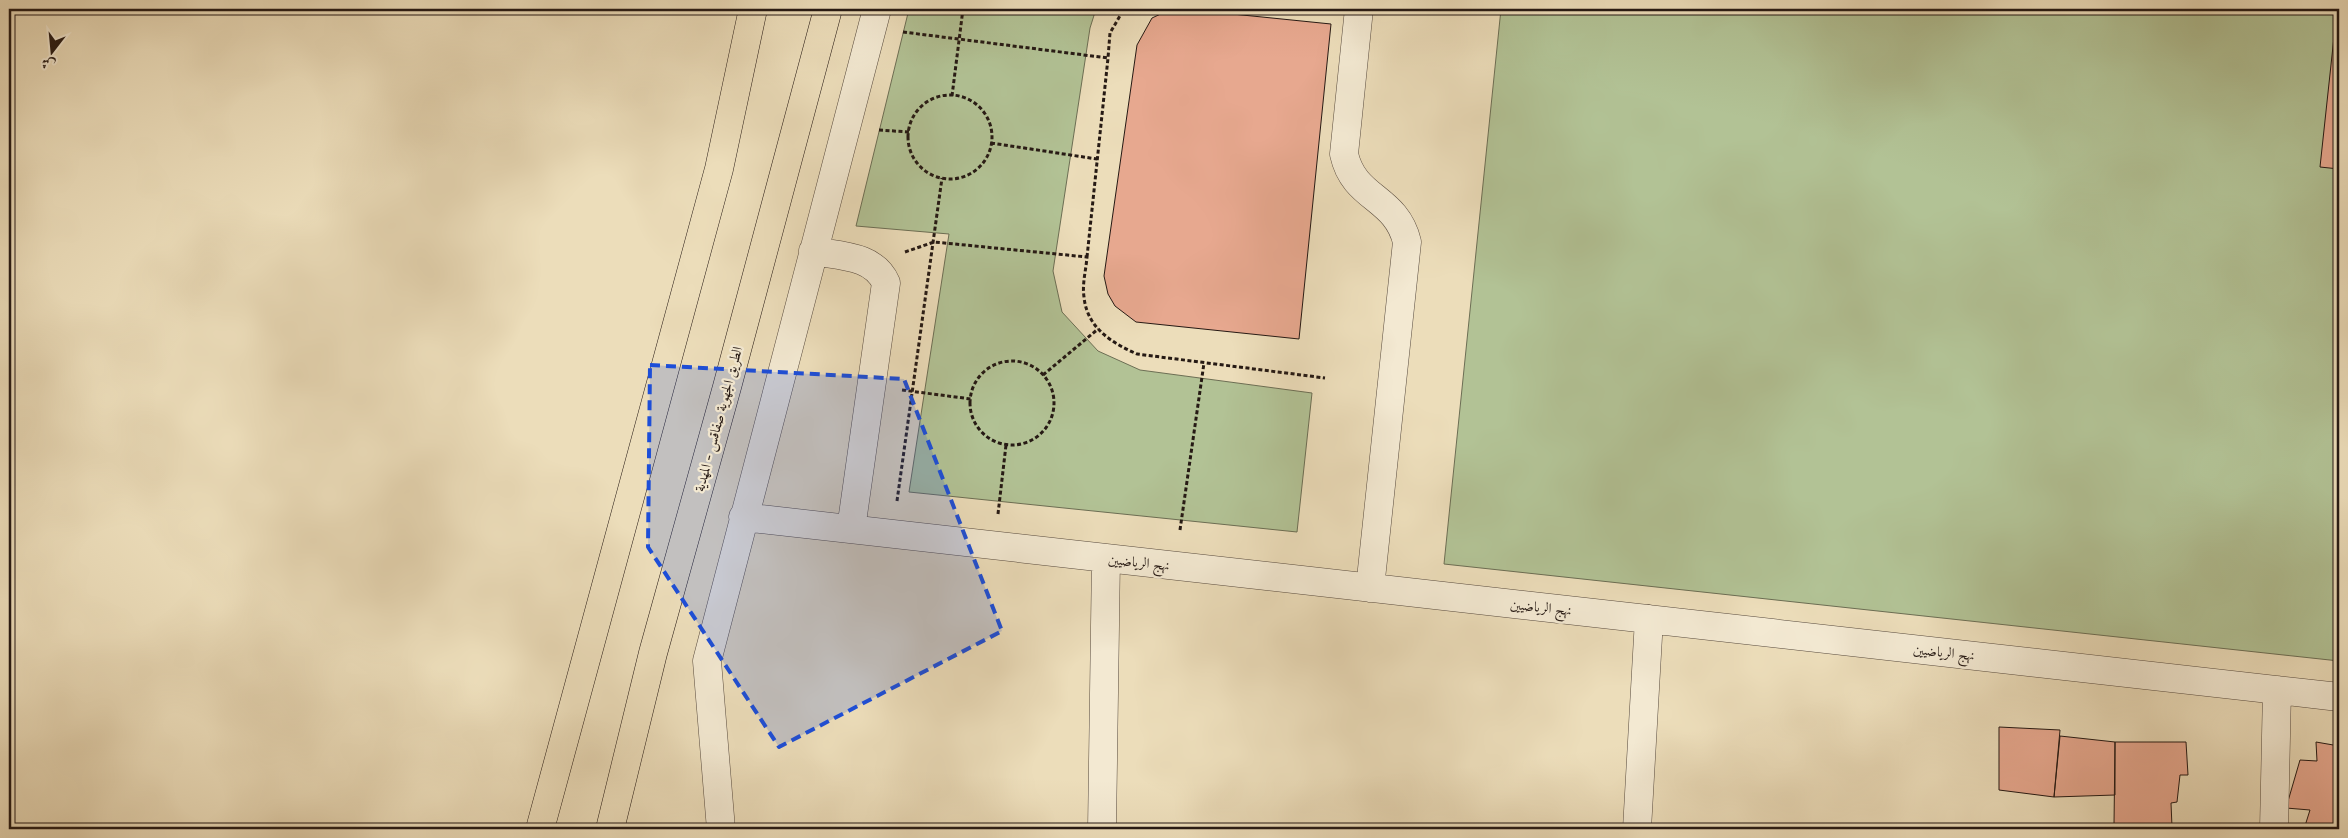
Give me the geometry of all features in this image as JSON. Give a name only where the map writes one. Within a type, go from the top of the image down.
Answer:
[{"type":"main road","points":[[540,829],[719,169],[753,9]]},
{"type":"main road","name":"الطريق الجهوية صفاقس - المهدية","points":[[610,829],[653,652],[727,387],[828,9]]},
{"type":"street","points":[[1359,9],[1344,142],[1345,159],[1351,176],[1358,184],[1397,216],[1404,228],[1408,242],[1370,588]]},
{"type":"street","points":[[722,829],[707,661],[874,18]]},
{"type":"street","points":[[813,251],[865,261],[882,274],[886,283],[886,294],[851,529]]},
{"type":"street","name":"نهج الرياضيين","points":[[743,517],[2339,697]]},
{"type":"street","points":[[1102,829],[1106,558]]},
{"type":"street","points":[[1636,829],[1649,619]]},
{"type":"street","points":[[2274,829],[2277,690]]},
{"type":"path","points":[[952,96],[963,9]]},
{"type":"path","points":[[1124,9],[1110,33],[1084,297],[1089,314],[1098,329],[1112,343],[1137,354],[1325,378]]},
{"type":"path","points":[[874,18],[959,39],[1108,58]]},
{"type":"path","points":[[938,96],[966,98],[977,105],[986,116],[991,129],[992,143],[980,167],[969,175],[942,178],[928,173],[918,164],[910,152],[908,139],[909,125],[916,112],[938,96]]},
{"type":"path","points":[[992,143],[1097,160]]},
{"type":"path","points":[[897,501],[914,391],[942,178]]},
{"type":"path","points":[[882,274],[905,252],[934,242],[1087,257]]},
{"type":"path","points":[[1043,375],[1098,329]]},
{"type":"path","points":[[1010,362],[1024,363],[1036,368],[1043,375],[1052,390],[1054,405],[1052,418],[1034,440],[1006,445],[992,440],[981,431],[970,407],[976,381],[986,371],[997,364],[1010,362]]},
{"type":"path","points":[[1180,530],[1204,363]]},
{"type":"path","points":[[872,386],[971,399]]},
{"type":"path","points":[[994,545],[1006,445]]},
{"type":"highlighted area","points":[[650,365],[904,379],[1002,631],[779,747],[648,547]]},
{"type":"green space","points":[[909,9],[1096,9],[1090,28],[1053,271],[1062,312],[1098,351],[1140,370],[1312,393],[1297,532],[909,492],[949,234],[856,226]]},
{"type":"green space","points":[[1501,9],[2339,9],[2339,661],[1444,564]]},
{"type":"building","points":[[1183,9],[1331,24],[1299,339],[1136,322],[1115,306],[1108,294],[1104,276],[1137,45],[1152,18],[1167,11]]},
{"type":"building","points":[[2337,9],[2339,9],[2339,169],[2320,167]]},
{"type":"building","points":[[1999,727],[2060,730],[2054,797],[1999,790]]},
{"type":"building","points":[[2060,736],[2115,742],[2115,795],[2054,797]]},
{"type":"building","points":[[2115,742],[2186,742],[2188,775],[2180,775],[2177,802],[2171,803],[2172,827],[2114,825]]},
{"type":"building","points":[[2316,742],[2339,746],[2339,829],[2304,829],[2310,810],[2286,808],[2300,760],[2317,761]]}]
